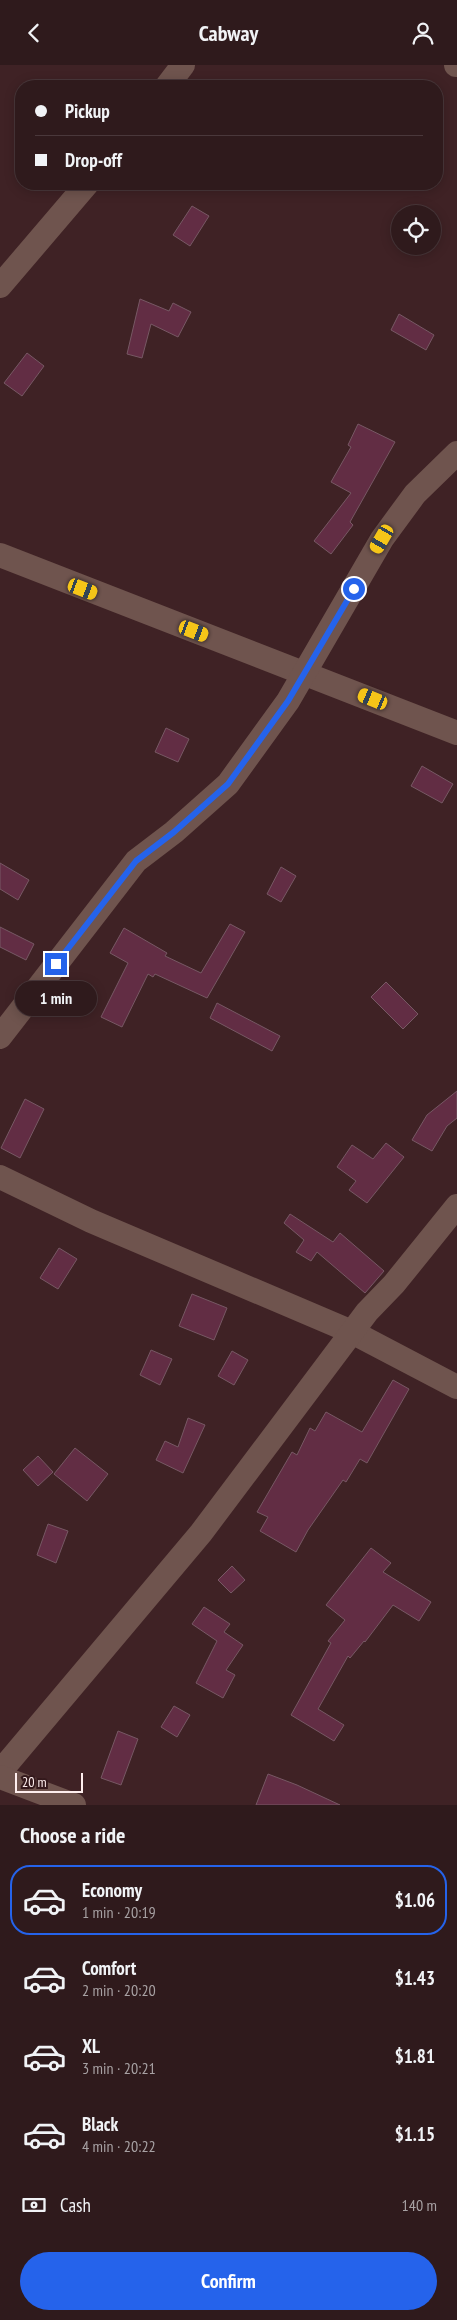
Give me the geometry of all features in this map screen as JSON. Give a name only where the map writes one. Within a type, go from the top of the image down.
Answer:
[{"type":"street","points":[[172,80],[183,65]]},
{"type":"street","points":[[0,286],[82,190]]},
{"type":"street","points":[[0,1037],[136,861],[174,832],[228,784],[288,701],[382,539],[414,494],[457,453]]},
{"type":"street","points":[[0,555],[28,568],[305,672],[457,733]]},
{"type":"street","points":[[0,1177],[91,1221],[352,1332],[457,1387]]},
{"type":"street","points":[[0,1772],[201,1533],[367,1312],[394,1285],[457,1206]]},
{"type":"street","points":[[0,1777],[74,1805]]},
{"type":"building","points":[[192,206],[209,216],[190,246],[173,235]]},
{"type":"building","points":[[140,299],[169,311],[173,303],[191,312],[178,337],[151,324],[142,358],[127,354]]},
{"type":"building","points":[[399,314],[434,335],[426,350],[391,330]]},
{"type":"building","points":[[27,353],[44,366],[22,396],[4,383]]},
{"type":"building","points":[[358,424],[395,442],[350,522],[353,525],[331,554],[314,541],[351,493],[331,482],[351,447],[348,445]]},
{"type":"building","points":[[166,728],[189,739],[178,762],[155,752]]},
{"type":"building","points":[[422,766],[453,784],[442,803],[411,786]]},
{"type":"building","points":[[0,863],[29,880],[18,900],[0,889]]},
{"type":"building","points":[[281,867],[296,876],[281,902],[267,894]]},
{"type":"building","points":[[230,924],[245,932],[207,998],[155,974],[153,977],[148,974],[122,1027],[101,1017],[128,963],[110,953],[124,928],[167,953],[165,956],[201,973]]},
{"type":"building","points":[[0,927],[34,944],[26,960],[0,947]]},
{"type":"building","points":[[386,982],[418,1014],[403,1029],[371,997]]},
{"type":"building","points":[[217,1003],[280,1036],[272,1051],[210,1018]]},
{"type":"building","points":[[457,1091],[457,1118],[447,1126],[432,1151],[412,1140],[427,1115]]},
{"type":"building","points":[[25,1099],[44,1109],[20,1158],[1,1148]]},
{"type":"building","points":[[386,1143],[404,1157],[367,1203],[349,1190],[356,1181],[337,1167],[352,1145],[373,1159]]},
{"type":"building","points":[[290,1214],[333,1242],[340,1233],[384,1271],[365,1293],[317,1252],[311,1261],[296,1252],[304,1240],[284,1223]]},
{"type":"building","points":[[59,1248],[77,1259],[58,1289],[40,1278]]},
{"type":"building","points":[[192,1294],[227,1308],[214,1340],[179,1326]]},
{"type":"building","points":[[151,1350],[172,1359],[160,1385],[140,1375]]},
{"type":"building","points":[[232,1351],[248,1360],[234,1385],[218,1376]]},
{"type":"building","points":[[393,1380],[409,1389],[367,1463],[360,1459],[346,1482],[343,1480],[308,1530],[296,1552],[260,1531],[268,1517],[257,1512],[292,1452],[297,1455],[310,1428],[315,1431],[326,1412],[362,1432]]},
{"type":"building","points":[[188,1418],[205,1425],[183,1473],[156,1460],[165,1441],[178,1447]]},
{"type":"building","points":[[75,1448],[108,1474],[87,1501],[54,1474]]},
{"type":"building","points":[[38,1456],[53,1472],[38,1486],[23,1470]]},
{"type":"building","points":[[48,1524],[68,1531],[56,1563],[37,1555]]},
{"type":"building","points":[[371,1548],[391,1563],[383,1572],[431,1602],[419,1621],[393,1605],[365,1642],[350,1658],[348,1656],[318,1709],[344,1725],[334,1741],[291,1715],[331,1643],[328,1641],[345,1620],[326,1605]]},
{"type":"building","points":[[232,1566],[245,1580],[231,1593],[218,1580]]},
{"type":"building","points":[[204,1607],[230,1624],[224,1632],[243,1645],[226,1670],[235,1675],[223,1698],[196,1683],[217,1641],[192,1624]]},
{"type":"building","points":[[174,1706],[190,1715],[177,1737],[161,1727]]},
{"type":"building","points":[[118,1731],[138,1739],[121,1785],[101,1778]]},
{"type":"building","points":[[268,1774],[297,1785],[340,1805],[256,1805]]},
{"type":"route","points":[[56,964],[136,861],[174,832],[228,784],[288,701],[354,589]]}]
